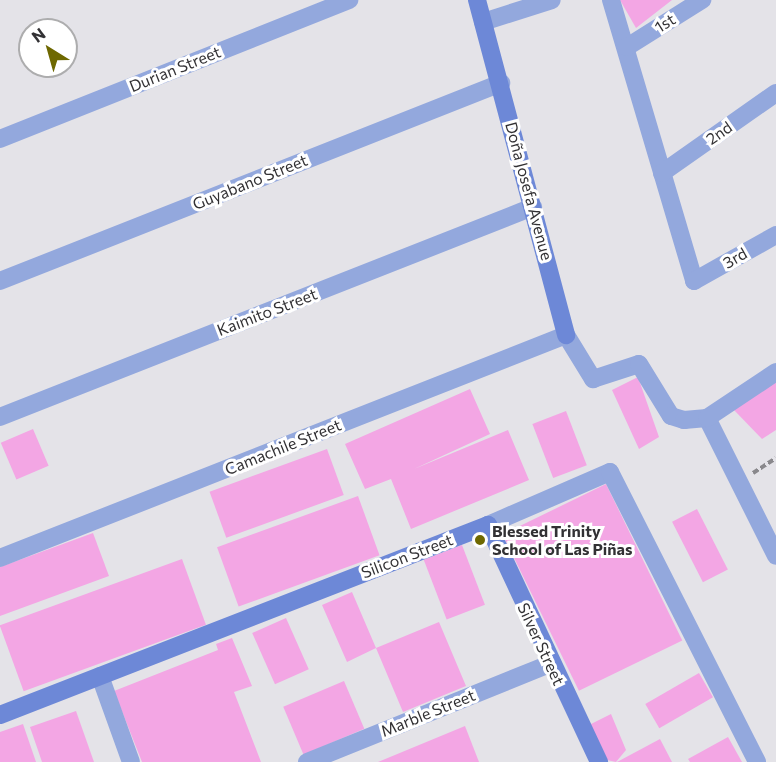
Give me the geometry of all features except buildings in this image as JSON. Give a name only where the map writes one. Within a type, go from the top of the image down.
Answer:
[{"type":"street","name":"Durian Street","points":[[0,139],[349,0]]},
{"type":"street","name":"Doña Josefa Avenue","points":[[477,0],[501,83],[566,335],[590,377],[639,364],[671,417],[707,418]]},
{"type":"street","points":[[483,22],[552,0]]},
{"type":"street","points":[[610,0],[627,47],[662,173]]},
{"type":"street","name":"1st","points":[[627,47],[702,0]]},
{"type":"street","name":"Guyabano Street","points":[[0,281],[501,83]]},
{"type":"street","name":"2nd","points":[[662,173],[776,93]]},
{"type":"street","name":"3rd","points":[[662,173],[694,281],[776,235]]},
{"type":"street","name":"Kaimito Street","points":[[0,417],[533,207]]},
{"type":"street","name":"Camachile Street","points":[[0,558],[566,335]]},
{"type":"street","points":[[776,372],[707,418],[742,480],[776,556]]},
{"type":"street","name":"Silicon Street","points":[[0,715],[488,525],[610,472],[757,762]]},
{"type":"street","name":"Silver Street","points":[[488,525],[549,664],[599,762]]},
{"type":"street","name":"Marble Street","points":[[307,762],[549,664]]},
{"type":"street","points":[[100,676],[130,762]]},
{"type":"path","points":[[742,480],[776,458]]},
{"type":"place","name":"Blessed Trinity School of Las Piñas","points":[[480,540]]}]
